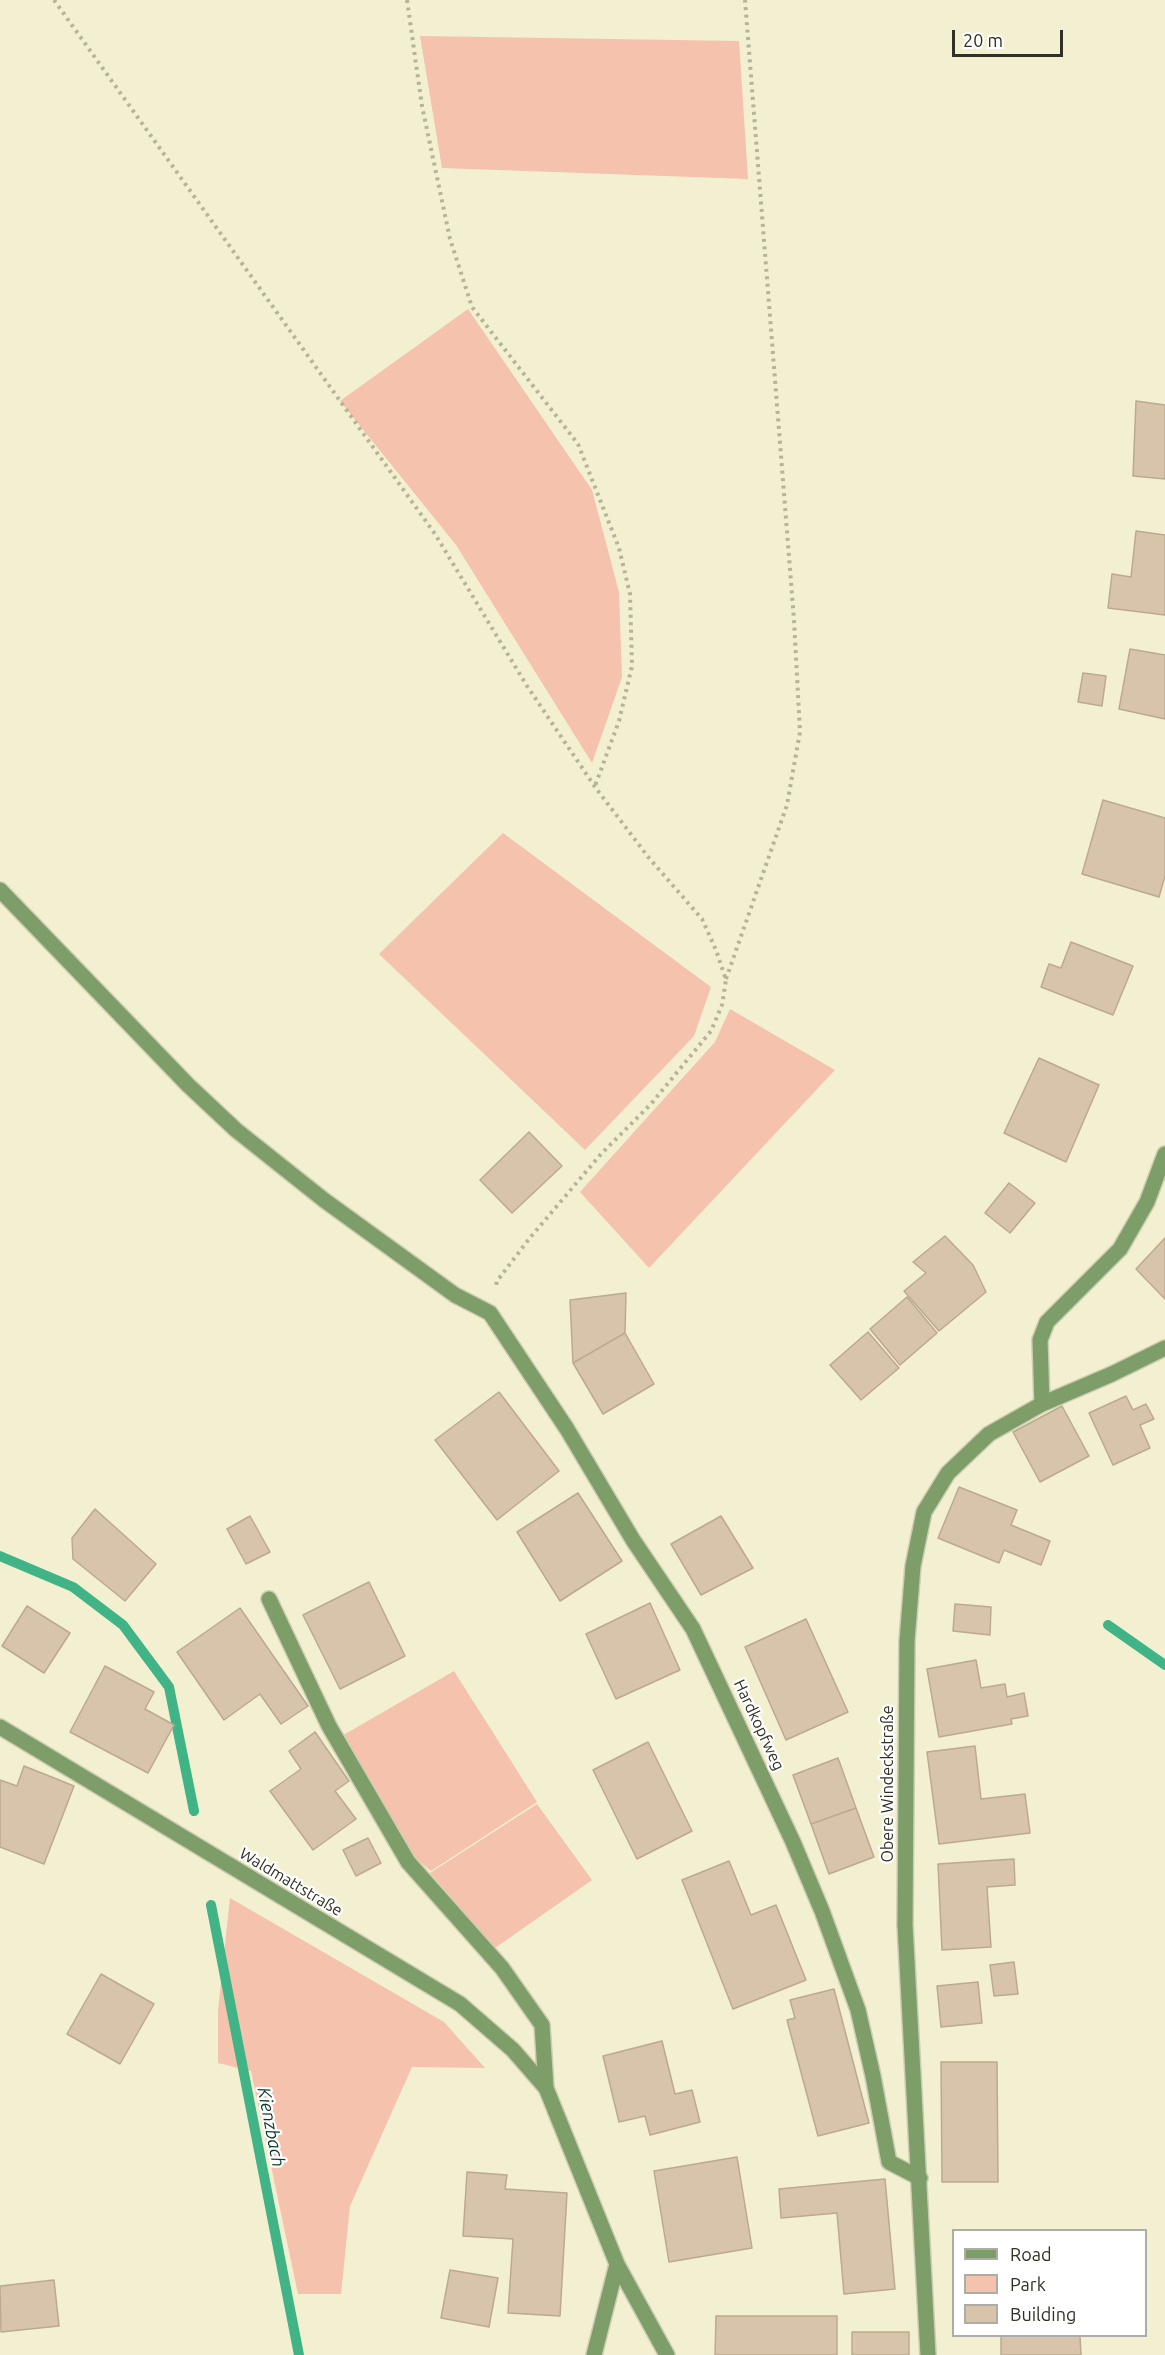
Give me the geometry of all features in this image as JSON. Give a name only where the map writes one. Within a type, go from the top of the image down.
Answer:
[{"type":"street","points":[[0,890],[180,1077],[236,1130],[324,1200],[455,1295],[490,1313]]},
{"type":"street","points":[[1042,1404],[1040,1340],[1047,1322],[1120,1249],[1147,1202],[1165,1154]]},
{"type":"street","name":"Hardkopfweg","points":[[490,1313],[567,1428],[633,1540],[693,1629],[729,1702],[822,1911],[858,2010],[889,2162],[920,2178]]},
{"type":"street","name":"Obere Windeckstraße","points":[[928,2355],[905,1925],[907,1641],[913,1566],[924,1512],[948,1473],[989,1434],[1042,1404],[1165,1348]]},
{"type":"street","name":"Waldmattstraße","points":[[269,1599],[329,1726],[408,1862],[502,1968],[542,2025],[546,2088],[616,2264],[667,2355]]},
{"type":"street","name":"Waldmattstraße","points":[[0,1727],[460,2004],[513,2050],[546,2088]]},
{"type":"street","points":[[594,2355],[616,2264]]},
{"type":"path","points":[[54,0],[435,534],[527,686],[595,787],[649,858],[702,919],[726,980]]},
{"type":"path","points":[[407,0],[422,106],[448,228],[472,307],[578,444],[619,548],[630,594],[632,666],[619,721],[595,787]]},
{"type":"path","points":[[490,1313],[497,1281],[529,1239],[601,1154],[651,1104],[711,1031],[722,1005],[726,980],[787,806],[800,732],[794,620],[745,0]]},
{"type":"green space","points":[[420,36],[739,41],[748,179],[442,168]]},
{"type":"green space","points":[[468,309],[592,490],[619,592],[622,677],[592,763],[456,545],[340,401]]},
{"type":"green space","points":[[503,833],[711,987],[694,1036],[585,1150],[379,954]]},
{"type":"green space","points":[[730,1009],[835,1070],[649,1268],[580,1192],[715,1042]]},
{"type":"green space","points":[[454,1671],[537,1802],[431,1871],[412,1856],[340,1737]]},
{"type":"green space","points":[[537,1804],[592,1880],[495,1948],[430,1873]]},
{"type":"green space","points":[[230,1898],[444,2022],[485,2068],[412,2067],[350,2206],[341,2294],[298,2294],[251,2071],[218,2063],[218,2010]]},
{"type":"building","points":[[1136,401],[1165,405],[1165,479],[1133,476]]},
{"type":"building","points":[[1136,531],[1165,535],[1165,615],[1108,608],[1112,574],[1131,577]]},
{"type":"building","points":[[1130,649],[1165,655],[1165,719],[1119,709]]},
{"type":"building","points":[[1083,673],[1106,676],[1102,706],[1078,702]]},
{"type":"building","points":[[1103,800],[1165,818],[1165,876],[1159,897],[1082,874]]},
{"type":"building","points":[[1071,942],[1133,966],[1113,1015],[1041,987],[1049,964],[1061,968]]},
{"type":"building","points":[[1039,1058],[1099,1085],[1066,1162],[1004,1133]]},
{"type":"building","points":[[529,1132],[562,1166],[512,1213],[480,1180]]},
{"type":"building","points":[[1009,1183],[1035,1203],[1010,1233],[985,1213]]},
{"type":"building","points":[[945,1236],[973,1265],[986,1292],[939,1331],[904,1291],[926,1273],[913,1262]]},
{"type":"building","points":[[1165,1238],[1165,1299],[1136,1269]]},
{"type":"building","points":[[626,1293],[625,1333],[573,1363],[570,1300]]},
{"type":"building","points":[[907,1297],[937,1333],[900,1365],[870,1329]]},
{"type":"building","points":[[868,1332],[899,1368],[861,1400],[830,1365]]},
{"type":"building","points":[[625,1333],[654,1384],[603,1414],[573,1363]]},
{"type":"building","points":[[499,1392],[559,1471],[497,1520],[435,1440]]},
{"type":"building","points":[[1126,1396],[1133,1410],[1146,1404],[1154,1419],[1140,1425],[1150,1448],[1113,1465],[1089,1413]]},
{"type":"building","points":[[1062,1406],[1089,1456],[1040,1482],[1013,1432]]},
{"type":"building","points":[[959,1487],[1017,1510],[1011,1525],[1050,1541],[1041,1565],[1004,1550],[999,1563],[938,1538]]},
{"type":"building","points":[[578,1493],[622,1561],[560,1601],[517,1532]]},
{"type":"building","points":[[95,1509],[156,1564],[125,1601],[73,1559],[72,1538]]},
{"type":"building","points":[[250,1516],[270,1552],[246,1564],[227,1529]]},
{"type":"building","points":[[721,1516],[753,1568],[701,1595],[671,1544]]},
{"type":"building","points":[[369,1582],[405,1656],[340,1689],[303,1615]]},
{"type":"building","points":[[650,1603],[680,1670],[616,1699],[586,1634]]},
{"type":"building","points":[[955,1604],[991,1607],[990,1635],[953,1631]]},
{"type":"building","points":[[27,1606],[70,1633],[44,1673],[2,1646]]},
{"type":"building","points":[[240,1608],[308,1706],[281,1724],[260,1694],[224,1720],[177,1652]]},
{"type":"building","points":[[806,1619],[848,1712],[786,1740],[745,1647]]},
{"type":"building","points":[[976,1660],[981,1688],[1005,1684],[1007,1697],[1024,1693],[1028,1716],[1011,1719],[1012,1724],[939,1737],[927,1669]]},
{"type":"building","points":[[105,1666],[154,1692],[145,1709],[174,1725],[148,1773],[70,1732]]},
{"type":"building","points":[[315,1732],[349,1781],[335,1791],[356,1819],[313,1850],[270,1791],[301,1769],[289,1751]]},
{"type":"building","points":[[648,1742],[692,1831],[637,1859],[593,1770]]},
{"type":"building","points":[[975,1746],[981,1799],[1025,1794],[1030,1833],[939,1844],[927,1752]]},
{"type":"building","points":[[838,1758],[856,1808],[811,1824],[793,1775]]},
{"type":"building","points":[[24,1766],[74,1786],[44,1864],[0,1847],[0,1780],[17,1786]]},
{"type":"building","points":[[856,1808],[874,1857],[829,1874],[811,1824]]},
{"type":"building","points":[[368,1838],[381,1863],[356,1876],[343,1850]]},
{"type":"building","points":[[1014,1859],[1015,1885],[987,1887],[991,1947],[942,1950],[938,1864]]},
{"type":"building","points":[[729,1861],[751,1915],[776,1905],[806,1980],[733,2009],[682,1880]]},
{"type":"building","points":[[1014,1962],[1018,1994],[994,1996],[990,1965]]},
{"type":"building","points":[[101,1974],[154,2004],[120,2064],[67,2034]]},
{"type":"building","points":[[978,1982],[982,2023],[941,2027],[937,1986]]},
{"type":"building","points":[[834,1989],[869,2123],[818,2136],[787,2020],[795,2018],[790,2000]]},
{"type":"building","points":[[662,2041],[675,2094],[692,2090],[700,2122],[650,2135],[645,2116],[619,2122],[603,2056]]},
{"type":"building","points":[[941,2062],[997,2062],[998,2182],[942,2182]]},
{"type":"building","points":[[737,2157],[752,2248],[669,2262],[654,2171]]},
{"type":"building","points":[[467,2172],[507,2175],[505,2189],[567,2193],[560,2316],[508,2313],[513,2239],[463,2236]]},
{"type":"building","points":[[885,2179],[895,2289],[844,2294],[837,2213],[781,2218],[779,2189]]},
{"type":"building","points":[[450,2270],[498,2278],[489,2327],[441,2318]]},
{"type":"building","points":[[54,2280],[59,2326],[1,2332],[0,2286]]},
{"type":"building","points":[[716,2316],[837,2316],[837,2355],[715,2355]]},
{"type":"building","points":[[852,2332],[909,2332],[909,2355],[852,2355]]},
{"type":"building","points":[[1001,2337],[1080,2337],[1081,2355],[1001,2355]]},
{"type":"waterway","name":"Kienzbach","points":[[0,1556],[73,1587],[123,1625],[169,1687],[194,1811]]},
{"type":"waterway","points":[[1108,1625],[1165,1665]]},
{"type":"waterway","name":"Kienzbach","points":[[211,1905],[299,2355]]}]
